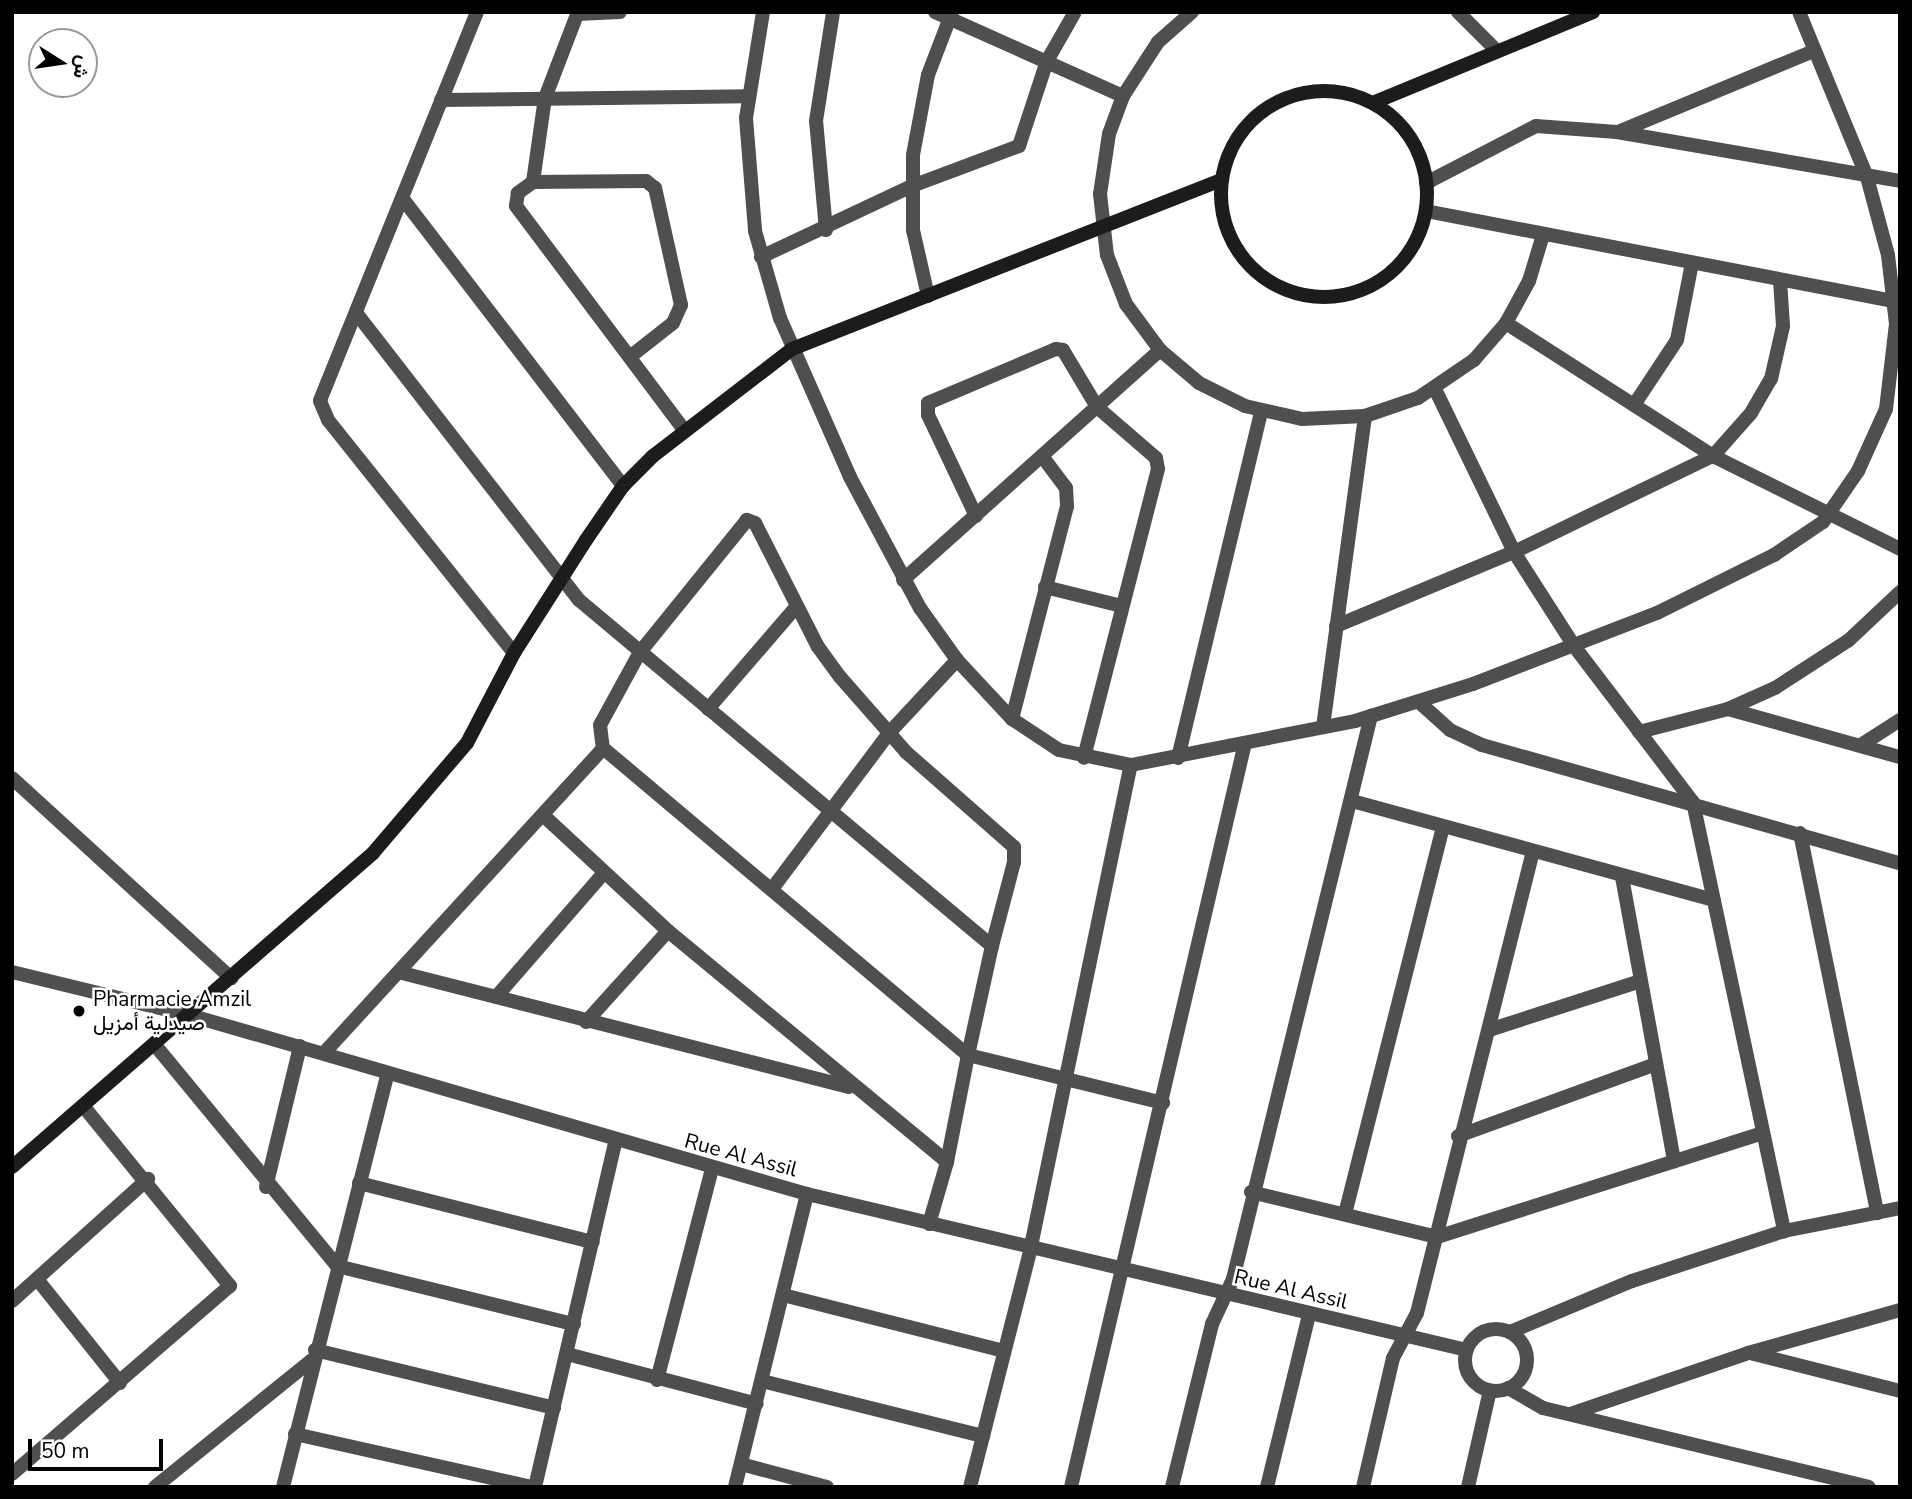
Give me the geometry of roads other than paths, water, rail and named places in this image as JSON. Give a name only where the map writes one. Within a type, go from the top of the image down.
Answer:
[{"type":"street","points":[[477,12],[357,314],[323,386],[323,413],[514,653]]},
{"type":"street","points":[[533,182],[545,99],[577,13],[620,12]]},
{"type":"street","points":[[763,12],[748,96],[749,198],[761,257],[792,349],[903,580],[957,660],[1012,719],[1038,740],[1084,758],[1131,765],[1244,747],[1419,702],[1574,646],[1657,612],[1774,555],[1829,515],[1858,471],[1886,409],[1896,359],[1897,301],[1867,177],[1798,12]]},
{"type":"street","points":[[826,230],[816,121],[833,12]]},
{"type":"street","points":[[761,257],[826,230],[912,186],[1019,146],[1046,61],[1075,12]]},
{"type":"street","points":[[1192,12],[1158,43],[1123,96],[1104,153],[1103,229],[1117,288],[1160,351],[1214,392],[1261,411],[1312,419],[1365,416],[1435,389],[1474,360],[1506,323],[1530,281],[1544,235]]},
{"type":"street","points":[[1458,12],[1497,51]]},
{"type":"street","points":[[1375,102],[1593,12]]},
{"type":"street","points":[[928,296],[914,230],[912,186],[921,104],[945,14],[1123,96]]},
{"type":"street","points":[[1617,132],[1814,51]]},
{"type":"street","points":[[1323,90],[1375,102],[1412,141],[1426,183],[1426,211],[1407,254],[1382,279],[1349,294],[1303,295],[1260,275],[1236,249],[1223,216],[1222,180],[1241,132],[1282,99],[1323,90]]},
{"type":"street","points":[[441,100],[748,96]]},
{"type":"street","points":[[1426,183],[1521,129],[1617,132],[1900,181]]},
{"type":"street","points":[[12,1167],[373,853],[435,784],[488,709],[514,653],[623,486],[685,430],[792,349],[1222,180]]},
{"type":"street","points":[[631,356],[673,323],[681,305],[656,188],[646,181],[533,182],[517,193],[516,206],[685,430]]},
{"type":"street","points":[[403,199],[623,486]]},
{"type":"street","points":[[1426,211],[1897,301]]},
{"type":"street","points":[[1634,405],[1677,340],[1692,263]]},
{"type":"street","points":[[1336,626],[1514,552],[1713,456],[1746,421],[1771,379],[1783,326],[1780,280]]},
{"type":"street","points":[[357,314],[564,576],[579,600],[828,812],[992,946]]},
{"type":"street","points":[[1506,323],[1713,456],[1900,549]]},
{"type":"street","points":[[976,516],[928,415],[932,399],[1059,349],[1097,407],[1153,453],[1158,464],[1084,758]]},
{"type":"street","points":[[903,580],[1160,351]]},
{"type":"street","points":[[1435,389],[1514,552],[1574,646],[1693,802],[1784,1231]]},
{"type":"street","points":[[1178,758],[1261,411]]},
{"type":"street","points":[[1322,727],[1365,416]]},
{"type":"street","points":[[1012,719],[1068,494],[1042,456]]},
{"type":"street","points":[[929,1224],[947,1162],[968,1055],[1014,847],[889,733],[818,647],[755,523],[747,520],[640,652],[600,725],[603,748],[968,1055],[1065,1081],[1163,1102]]},
{"type":"street","points":[[1045,587],[1122,607]]},
{"type":"street","points":[[1639,732],[1728,709],[1825,657],[1900,592]]},
{"type":"street","points":[[708,709],[797,606]]},
{"type":"street","points":[[772,889],[889,733],[957,660]]},
{"type":"street","points":[[1419,702],[1450,730],[1482,745],[1693,802],[1900,863]]},
{"type":"street","points":[[1728,709],[1900,757]]},
{"type":"street","points":[[1172,1487],[1212,1324],[1227,1297],[1371,716]]},
{"type":"street","points":[[1861,745],[1900,720]]},
{"type":"street","points":[[1071,1487],[1124,1273],[1244,747]]},
{"type":"street","points":[[324,1053],[402,973],[603,748]]},
{"type":"street","points":[[970,1487],[1030,1251],[1131,765]]},
{"type":"street","points":[[12,778],[231,978]]},
{"type":"street","points":[[1352,801],[1441,830],[1714,900]]},
{"type":"street","points":[[544,816],[603,874],[668,931],[851,1088],[947,1162]]},
{"type":"street","points":[[1345,1214],[1441,830]]},
{"type":"street","points":[[1800,833],[1877,1213]]},
{"type":"street","points":[[1363,1487],[1393,1358],[1417,1313],[1437,1237],[1458,1136],[1489,1030],[1532,853]]},
{"type":"street","points":[[496,997],[603,874]]},
{"type":"street","points":[[1622,877],[1653,1065],[1674,1161]]},
{"type":"street","points":[[586,1022],[668,931]]},
{"type":"street","name":"Rue Al Assil","points":[[12,972],[189,1015],[324,1053],[387,1075],[615,1143],[807,1194],[1030,1251],[1466,1350]]},
{"type":"street","points":[[402,973],[851,1088]]},
{"type":"street","points":[[1489,1030],[1638,982]]},
{"type":"street","points":[[155,1045],[267,1187],[337,1266],[574,1324]]},
{"type":"street","points":[[267,1187],[300,1046]]},
{"type":"street","points":[[1458,1136],[1653,1065]]},
{"type":"street","points":[[283,1487],[314,1355],[387,1075]]},
{"type":"street","points":[[12,1474],[230,1286],[148,1179],[84,1107]]},
{"type":"street","points":[[1251,1192],[1437,1237],[1763,1133]]},
{"type":"street","points":[[295,1434],[533,1487],[567,1354],[615,1143]]},
{"type":"street","points":[[657,1380],[712,1169]]},
{"type":"street","points":[[12,1301],[148,1179]]},
{"type":"street","points":[[359,1182],[593,1242]]},
{"type":"street","points":[[735,1487],[807,1194]]},
{"type":"street","points":[[1510,1332],[1524,1346],[1527,1360],[1520,1379],[1508,1388],[1490,1390],[1468,1373],[1466,1350],[1484,1331],[1510,1332],[1620,1285],[1784,1231],[1900,1208]]},
{"type":"street","points":[[37,1279],[120,1383]]},
{"type":"street","points":[[783,1295],[1004,1351]]},
{"type":"street","points":[[1573,1413],[1748,1353],[1900,1310]]},
{"type":"street","points":[[1267,1487],[1309,1315]]},
{"type":"street","points":[[1748,1353],[1900,1391]]},
{"type":"street","points":[[567,1354],[657,1380],[757,1404]]},
{"type":"street","points":[[314,1355],[554,1408]]},
{"type":"street","points":[[155,1487],[314,1355]]},
{"type":"street","points":[[762,1381],[983,1436]]},
{"type":"street","points":[[1508,1388],[1532,1404],[1869,1487]]},
{"type":"street","points":[[1468,1487],[1490,1390]]},
{"type":"street","points":[[741,1464],[827,1487]]},
{"type":"place","name":"Pharmacie Amzil صيدلية أمزيل","points":[[79,1011]]}]
